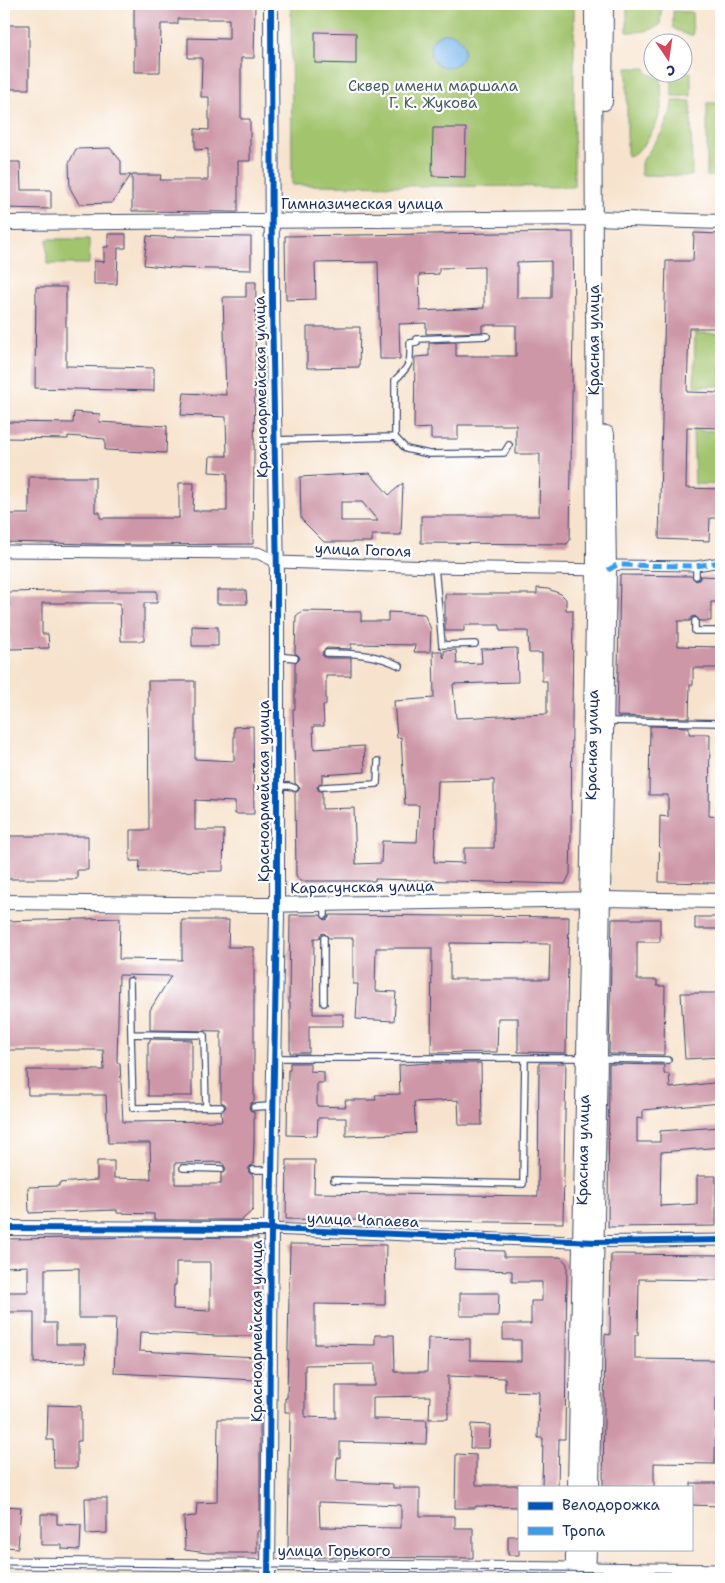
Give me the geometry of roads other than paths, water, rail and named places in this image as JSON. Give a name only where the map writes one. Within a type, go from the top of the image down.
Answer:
[{"type":"main road","name":"Красная улица","points":[[593,4],[599,218],[605,722],[595,899]]},
{"type":"main road","name":"Красная улица","points":[[599,218],[605,4]]},
{"type":"main road","name":"Красная улица","points":[[590,1486],[589,1242],[602,570]]},
{"type":"main road","name":"Красная улица","points":[[576,1486],[589,1242]]},
{"type":"main road","points":[[574,1550],[581,1574]]},
{"type":"main road","points":[[581,1574],[588,1550]]},
{"type":"street","name":"Красноармейская улица","points":[[268,1572],[277,786],[277,562],[272,304],[271,4]]},
{"type":"street","name":"Гимназическая улица","points":[[4,223],[599,218],[721,222]]},
{"type":"street","name":"улица Гоголя","points":[[4,551],[258,554],[277,562],[602,570],[617,565],[696,566],[721,562]]},
{"type":"street","name":"Карасунская улица","points":[[4,902],[276,904],[325,910],[595,899],[721,901]]},
{"type":"street","name":"улица Чапаева","points":[[4,1228],[271,1229],[589,1242],[721,1240]]},
{"type":"street","name":"улица Горького","points":[[4,1562],[268,1572],[581,1574],[721,1570]]},
{"type":"lane","points":[[487,336],[417,339],[417,342],[410,343],[410,360],[404,371],[395,380],[395,437],[406,449],[429,454],[504,453],[509,445]]},
{"type":"lane","points":[[275,440],[395,437]]},
{"type":"lane","points":[[696,566],[696,576]]},
{"type":"lane","points":[[435,567],[442,645],[475,644]]},
{"type":"lane","points":[[695,621],[695,631],[721,631]]},
{"type":"lane","points":[[327,653],[344,653],[388,659],[400,666]]},
{"type":"lane","points":[[277,656],[295,658]]},
{"type":"lane","points":[[605,722],[721,723]]},
{"type":"lane","points":[[322,787],[377,784],[378,761]]},
{"type":"lane","points":[[277,786],[295,788]]},
{"type":"lane","points":[[324,938],[324,1003]]},
{"type":"lane","points":[[130,981],[133,1108],[222,1107]]},
{"type":"lane","points":[[131,1034],[204,1035],[206,1107]]},
{"type":"lane","points":[[274,1058],[668,1060]]},
{"type":"lane","points":[[334,1180],[523,1184],[525,1058]]},
{"type":"lane","points":[[254,1107],[273,1106]]},
{"type":"lane","points":[[183,1168],[221,1169]]},
{"type":"lane","points":[[253,1170],[272,1170]]},
{"type":"water","points":[[447,33],[454,34],[459,38],[463,43],[463,57],[459,62],[454,66],[447,67],[440,66],[435,62],[431,57],[430,50],[431,43],[435,38],[440,34]]},
{"type":"tram line","points":[[4,1565],[721,1573]]},
{"type":"park label","name":"Сквер имени маршала Г. К. Жукова","points":[[433,94]]}]
